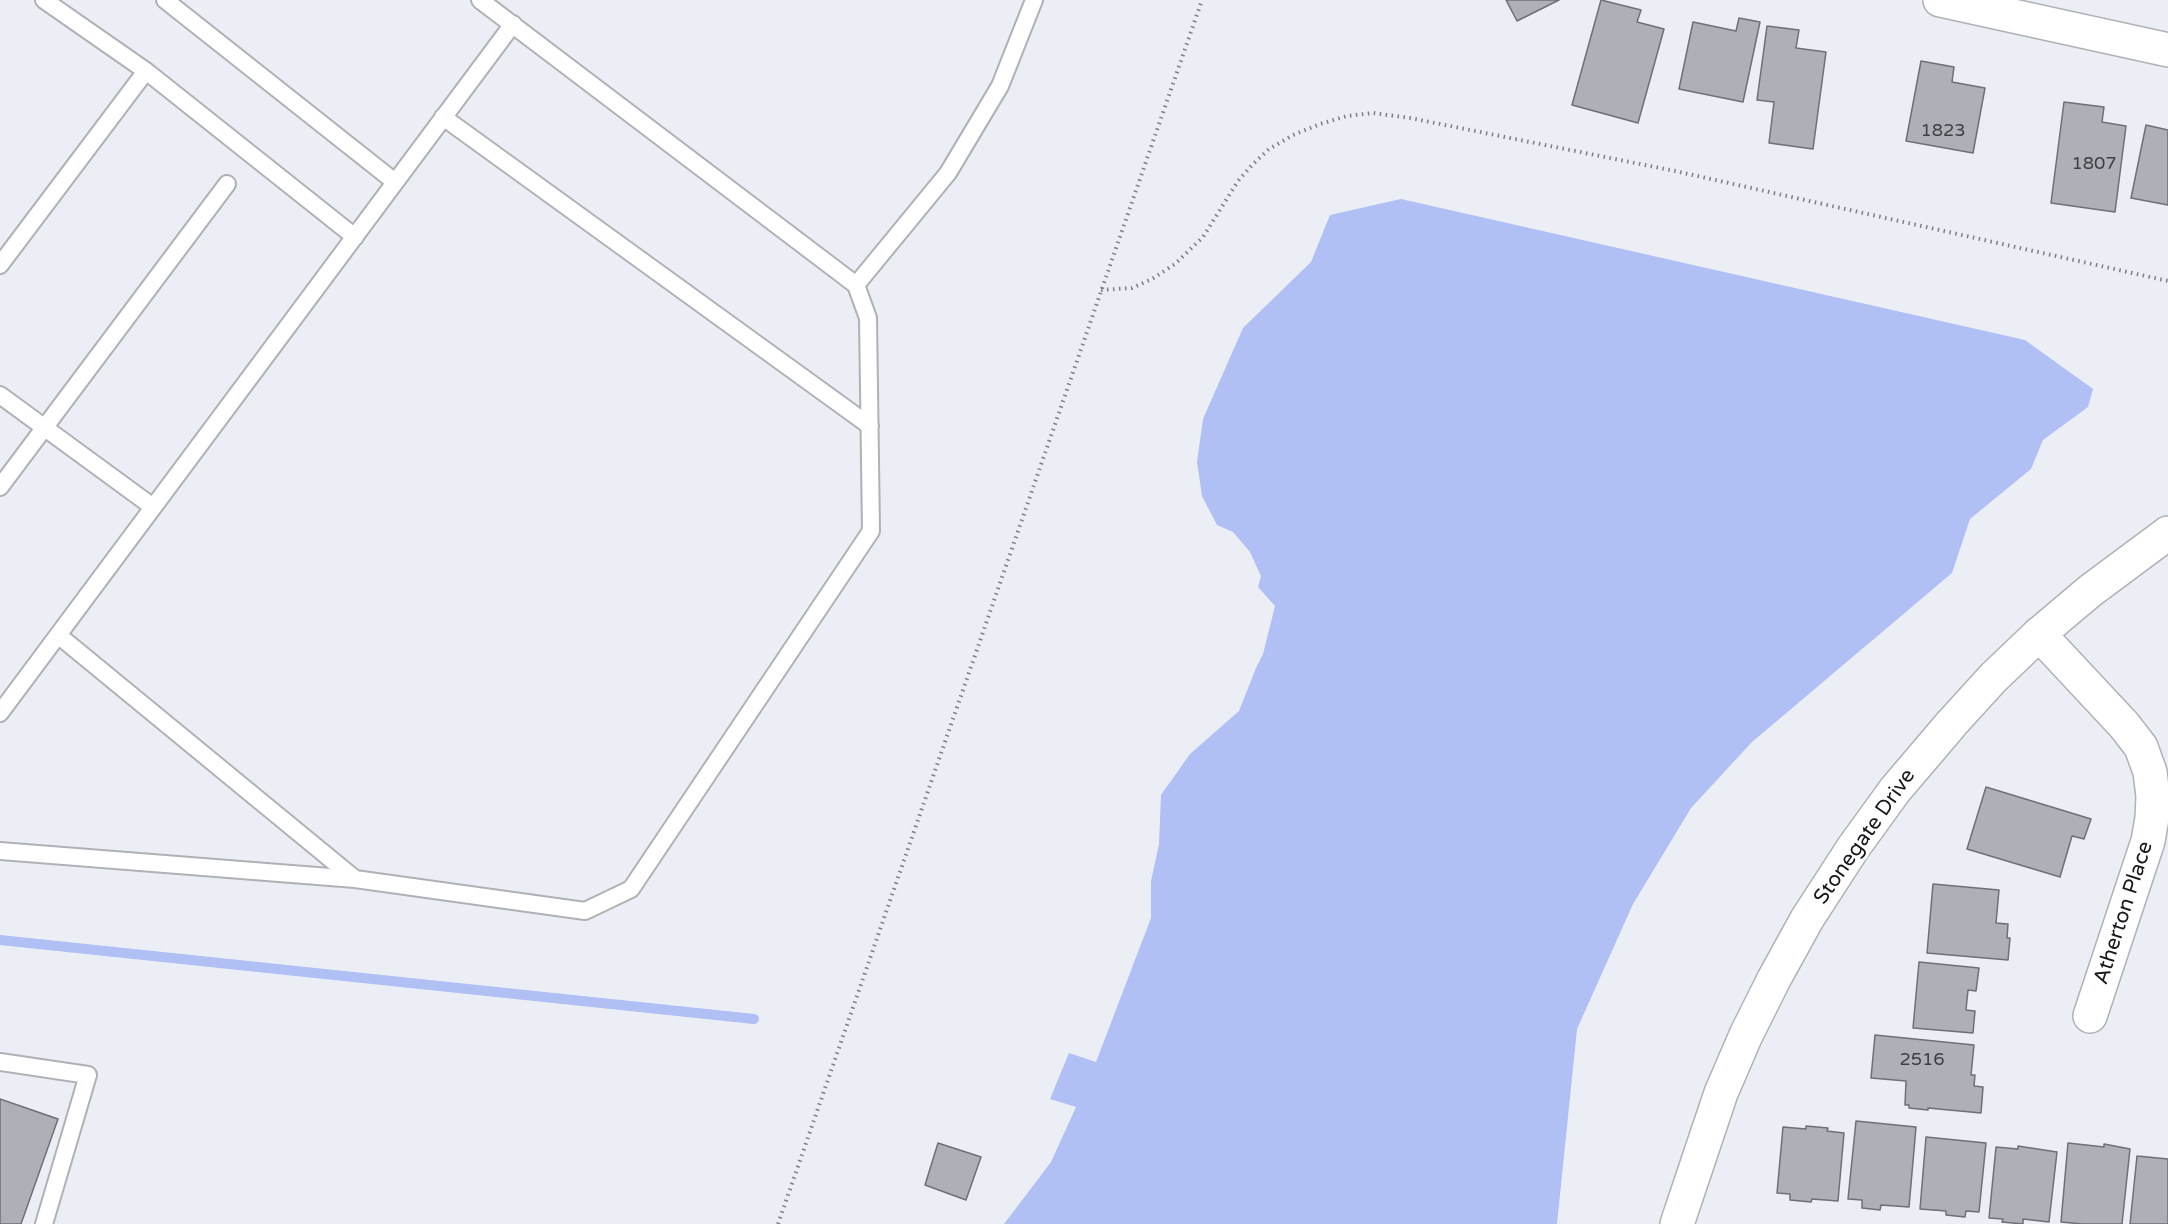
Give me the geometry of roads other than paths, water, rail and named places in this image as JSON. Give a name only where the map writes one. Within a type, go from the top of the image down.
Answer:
[{"type":"street","points":[[1940,0],[2168,50]]},
{"type":"street","name":"Stonegate Drive","points":[[1677,1224],[1725,1083],[1774,979],[1807,919],[1853,848],[1895,790],[1952,723],[2038,634],[2090,591],[2168,533]]},
{"type":"street","name":"Atherton Place","points":[[2038,634],[2142,747],[2150,772],[2153,807],[2148,841],[2090,1016]]},
{"type":"lane","points":[[44,0],[147,71],[355,237]]},
{"type":"lane","points":[[165,0],[395,182]]},
{"type":"lane","points":[[0,851],[355,879],[585,911],[631,889],[871,531],[868,318],[856,285],[480,0]]},
{"type":"lane","points":[[856,285],[948,172],[1000,86],[1034,0]]},
{"type":"lane","points":[[0,713],[513,24]]},
{"type":"lane","points":[[0,265],[147,71]]},
{"type":"lane","points":[[443,117],[870,426]]},
{"type":"lane","points":[[0,487],[227,184]]},
{"type":"lane","points":[[0,395],[153,507]]},
{"type":"lane","points":[[58,635],[355,879]]},
{"type":"lane","points":[[0,1062],[88,1075],[44,1224]]},
{"type":"water","points":[[1401,199],[2025,340],[2093,389],[2088,407],[2043,440],[2031,469],[1970,519],[1952,573],[1752,742],[1691,808],[1633,904],[1577,1029],[1557,1224],[1004,1224],[1051,1162],[1076,1107],[1050,1099],[1069,1053],[1096,1062],[1151,918],[1151,881],[1159,844],[1161,795],[1190,754],[1239,711],[1263,654],[1275,606],[1258,587],[1261,576],[1250,552],[1233,532],[1217,525],[1202,496],[1197,462],[1203,419],[1243,328],[1311,262],[1330,215]]},
{"type":"waterway","points":[[0,940],[754,1019]]}]
